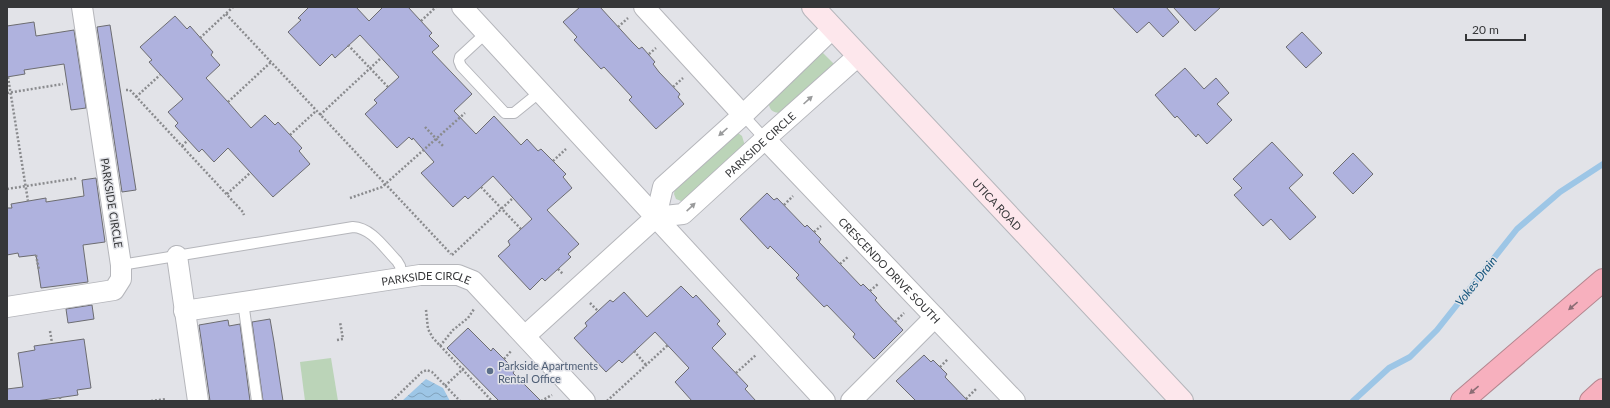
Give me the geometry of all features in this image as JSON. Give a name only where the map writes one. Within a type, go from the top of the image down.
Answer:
[{"type":"highway","points":[[1462,401],[1603,280]]},
{"type":"highway","points":[[1591,401],[1603,390]]},
{"type":"street","name":"PARKSIDE CIRCLE","points":[[7,306],[114,290],[122,280],[82,7]]},
{"type":"street","points":[[462,7],[824,401]]},
{"type":"street","name":"UTICA ROAD","points":[[813,7],[1182,401]]},
{"type":"street","points":[[636,12],[743,115]]},
{"type":"street","points":[[525,336],[656,218],[663,187],[743,115],[833,28]]},
{"type":"street","name":"PARKSIDE CIRCLE","points":[[656,218],[683,214],[858,56]]},
{"type":"street","name":"CRESCENDO DRIVE SOUTH","points":[[765,139],[1015,401]]},
{"type":"street","points":[[177,256],[198,401]]},
{"type":"street","name":"PARKSIDE CIRCLE","points":[[184,311],[402,278],[458,275],[473,281],[585,401]]},
{"type":"street","points":[[851,401],[935,317]]},
{"type":"lane","points":[[486,33],[460,56],[459,61],[461,66],[505,113],[514,113],[540,92]]},
{"type":"lane","points":[[743,115],[765,139]]},
{"type":"lane","points":[[121,265],[353,227],[368,231],[397,261],[400,266],[402,278]]},
{"type":"lane","points":[[243,302],[257,401]]},
{"type":"path","points":[[200,38],[233,7]]},
{"type":"path","points":[[421,21],[436,7]]},
{"type":"path","points":[[618,27],[636,12]]},
{"type":"path","points":[[226,14],[452,255]]},
{"type":"path","points":[[348,46],[388,88]]},
{"type":"path","points":[[320,115],[381,58]]},
{"type":"path","points":[[228,102],[271,62]]},
{"type":"path","points":[[136,97],[160,75]]},
{"type":"path","points":[[8,77],[9,92],[28,201]]},
{"type":"path","points":[[9,92],[63,84]]},
{"type":"path","points":[[126,90],[130,90],[227,194],[244,215]]},
{"type":"path","points":[[290,135],[316,111]]},
{"type":"path","points":[[350,198],[385,185],[465,113]]},
{"type":"path","points":[[425,127],[444,147]]},
{"type":"path","points":[[182,146],[188,140]]},
{"type":"path","points":[[553,161],[571,144]]},
{"type":"path","points":[[227,194],[250,173]]},
{"type":"path","points":[[7,189],[78,178]]},
{"type":"path","points":[[481,187],[521,229]]},
{"type":"path","points":[[447,260],[513,198]]},
{"type":"path","points":[[36,255],[39,270]]},
{"type":"path","points":[[840,264],[850,255]]},
{"type":"path","points":[[589,301],[598,311]]},
{"type":"path","points":[[440,346],[453,330],[468,318],[476,306]]},
{"type":"path","points":[[895,322],[909,308]]},
{"type":"path","points":[[426,310],[428,329],[440,346],[492,401]]},
{"type":"path","points":[[337,340],[343,339],[340,322]]},
{"type":"path","points":[[50,331],[52,343]]},
{"type":"path","points":[[607,401],[668,345]]},
{"type":"path","points":[[634,351],[646,365]]},
{"type":"path","points":[[736,373],[757,354]]},
{"type":"path","points":[[940,367],[953,355]]},
{"type":"path","points":[[445,386],[465,367]]},
{"type":"path","points":[[392,401],[427,370],[432,372],[460,401]]},
{"type":"path","points":[[966,399],[980,384]]},
{"type":"path","points":[[541,401],[558,392]]},
{"type":"path","points":[[151,401],[166,399]]},
{"type":"green space","points":[[822,52],[834,64],[781,113],[771,110],[769,100]]},
{"type":"green space","points":[[738,133],[742,136],[745,146],[686,200],[681,201],[676,199],[674,194],[675,188],[733,134]]},
{"type":"green space","points":[[331,358],[338,401],[305,401],[300,362]]},
{"type":"water","points":[[426,379],[443,388],[450,401],[402,401]]},
{"type":"building","points":[[309,7],[356,7],[369,21],[383,7],[408,7],[432,33],[429,36],[439,46],[432,52],[472,94],[454,111],[476,134],[494,116],[521,145],[527,139],[538,151],[541,149],[566,174],[563,177],[572,188],[547,210],[579,244],[568,254],[571,257],[545,281],[542,278],[530,290],[498,256],[510,245],[508,241],[532,219],[493,176],[468,199],[465,196],[453,207],[421,173],[434,162],[413,138],[412,140],[409,137],[397,148],[365,114],[377,103],[374,100],[399,77],[360,35],[335,58],[332,54],[320,66],[288,32],[301,20],[298,18]]},
{"type":"building","points":[[580,7],[600,7],[639,49],[642,47],[655,62],[653,64],[659,72],[680,94],[678,97],[684,104],[656,129],[629,100],[632,97],[604,67],[601,69],[574,40],[577,37],[563,22]]},
{"type":"building","points":[[1112,7],[1166,7],[1179,22],[1163,37],[1149,22],[1137,33]]},
{"type":"building","points":[[1173,7],[1221,7],[1195,31]]},
{"type":"building","points":[[175,16],[187,29],[190,26],[213,52],[211,55],[220,65],[206,78],[251,128],[265,115],[275,125],[278,122],[302,148],[299,151],[310,164],[273,197],[228,148],[214,162],[202,149],[199,152],[175,126],[178,123],[168,112],[183,99],[149,62],[152,60],[140,47]]},
{"type":"building","points":[[34,22],[36,36],[74,30],[86,108],[71,110],[64,64],[24,70],[25,74],[7,77],[7,26]]},
{"type":"building","points":[[110,25],[136,190],[122,192],[97,27]]},
{"type":"building","points":[[1302,32],[1322,53],[1306,68],[1286,47]]},
{"type":"building","points":[[1185,68],[1204,89],[1216,78],[1229,93],[1217,104],[1232,120],[1207,144],[1198,134],[1196,137],[1177,116],[1175,118],[1155,95]]},
{"type":"building","points":[[1272,142],[1303,175],[1289,188],[1316,217],[1290,240],[1271,219],[1263,226],[1234,195],[1242,188],[1233,179]]},
{"type":"building","points":[[1353,153],[1373,174],[1353,194],[1333,173]]},
{"type":"building","points":[[96,178],[105,242],[83,245],[88,282],[41,288],[36,255],[19,257],[18,253],[7,255],[7,208],[12,208],[11,204],[46,198],[46,202],[84,196],[82,180]]},
{"type":"building","points":[[767,193],[774,200],[777,198],[805,227],[807,225],[821,239],[819,242],[861,286],[863,284],[877,298],[875,300],[903,330],[874,359],[853,337],[855,334],[827,305],[824,307],[796,278],[799,275],[770,246],[768,249],[740,219]]},
{"type":"building","points":[[681,286],[693,298],[696,295],[720,321],[717,324],[726,334],[712,348],[748,386],[745,389],[756,401],[692,401],[675,382],[689,368],[655,332],[622,363],[619,360],[606,372],[574,338],[587,326],[585,323],[610,300],[613,302],[624,292],[647,317]]},
{"type":"building","points":[[92,305],[94,319],[68,323],[66,309]]},
{"type":"building","points":[[270,319],[283,401],[263,401],[252,322]]},
{"type":"building","points":[[228,320],[229,326],[240,324],[250,401],[210,401],[199,325]]},
{"type":"building","points":[[468,328],[491,351],[493,348],[515,370],[513,373],[541,401],[499,401],[447,348]]},
{"type":"building","points":[[84,339],[91,388],[77,390],[78,395],[36,401],[7,401],[7,389],[23,387],[18,353],[35,350],[34,346]]},
{"type":"building","points":[[924,355],[931,362],[933,360],[947,374],[945,377],[968,401],[916,401],[896,381]]},
{"type":"waterway","name":"Vokes Drain","points":[[1353,401],[1389,368],[1410,357],[1437,330],[1517,229],[1560,192],[1603,164]]},
{"type":"place","name":"Parkside Apartments Rental Office","points":[[490,371]]}]
